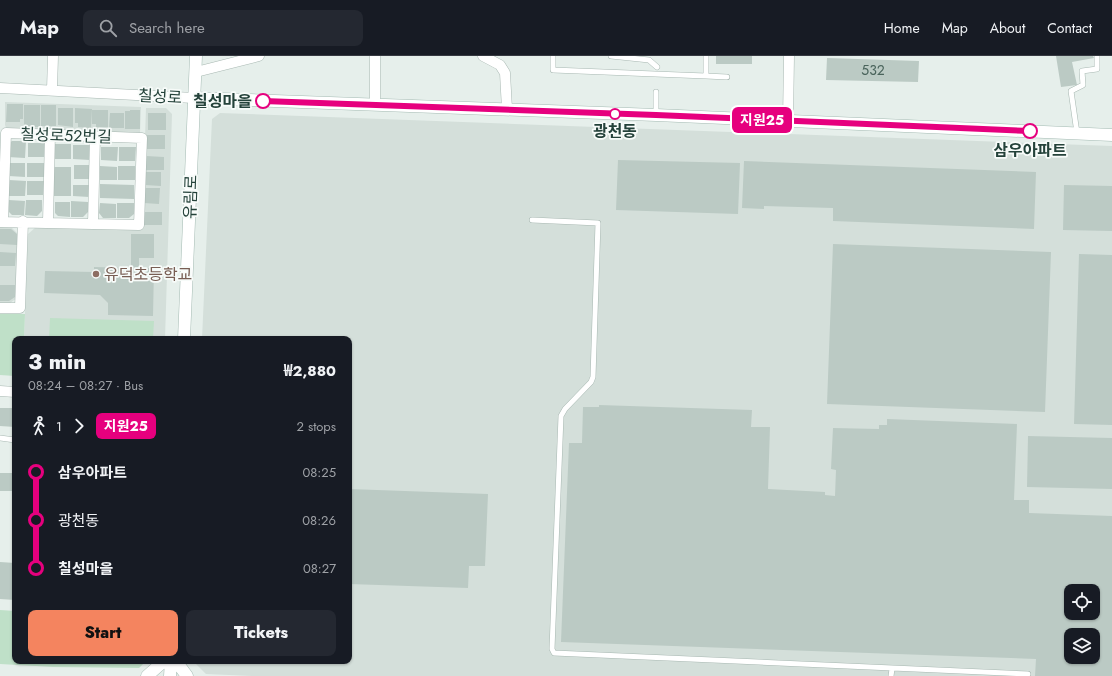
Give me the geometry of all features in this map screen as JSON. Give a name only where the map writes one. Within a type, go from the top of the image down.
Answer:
[{"type":"street","points":[[52,90],[53,56]]},
{"type":"street","name":"유림로","points":[[184,336],[196,56]]},
{"type":"street","points":[[196,72],[259,56]]},
{"type":"street","points":[[375,56],[375,105]]},
{"type":"street","points":[[483,56],[500,65],[506,73],[507,109]]},
{"type":"street","points":[[788,121],[789,56]]},
{"type":"street","name":"칠성로","points":[[0,88],[194,98],[656,115],[1112,135]]},
{"type":"street","name":"칠성로52번길","points":[[2,222],[6,133],[142,138],[139,225],[94,224]]},
{"type":"street","points":[[48,222],[50,134]]},
{"type":"street","points":[[2,222],[23,221],[94,224],[95,136]]},
{"type":"street","points":[[0,308],[20,308],[23,221]]},
{"type":"street","points":[[0,391],[12,392]]},
{"type":"street","points":[[147,676],[161,664]]},
{"type":"street","points":[[170,676],[171,664]]},
{"type":"street","points":[[178,664],[187,676]]},
{"type":"lane","points":[[553,56],[553,70],[726,77]]},
{"type":"lane","points":[[611,56],[649,60],[657,67]]},
{"type":"lane","points":[[706,56],[706,76]]},
{"type":"lane","points":[[1077,133],[1071,91],[1082,85],[1082,72],[1097,69],[1097,56]]},
{"type":"lane","points":[[656,92],[656,115]]},
{"type":"lane","points":[[532,220],[598,223],[593,377],[591,382],[565,409],[561,416],[552,650],[554,653],[1028,674]]},
{"type":"lane","points":[[0,438],[12,440]]},
{"type":"lane","points":[[891,676],[892,669]]},
{"type":"shaded area","points":[[5,102],[141,107],[140,133],[7,130],[5,125]]},
{"type":"shaded area","name":"유덕초등학교","points":[[146,108],[166,108],[172,114],[165,336],[24,336],[28,234],[36,227],[142,229]]},
{"type":"shaded area","points":[[220,113],[1112,146],[1112,676],[252,676],[206,674],[196,664],[352,664],[352,336],[202,336],[212,119]]},
{"type":"shaded area","points":[[0,227],[12,228],[18,234],[17,298],[10,303],[0,303]]},
{"type":"green space","points":[[0,314],[25,314],[24,336],[12,336],[12,376],[0,375]]},
{"type":"green space","points":[[50,318],[154,321],[153,336],[49,336]]},
{"type":"green space","points":[[0,610],[12,611],[12,664],[143,664],[139,668],[53,667],[0,664]]},
{"type":"building","points":[[716,56],[752,56],[752,64],[716,64]]},
{"type":"building","points":[[1056,56],[1093,56],[1094,58],[1072,62],[1077,85],[1061,87]]},
{"type":"building","points":[[827,58],[919,61],[918,82],[826,80]]},
{"type":"building","points":[[7,104],[23,104],[23,119],[20,119],[20,122],[6,122]]},
{"type":"building","points":[[24,105],[40,105],[40,127],[24,127]]},
{"type":"building","points":[[41,105],[56,105],[56,126],[41,126]]},
{"type":"building","points":[[58,108],[73,108],[73,127],[58,125]]},
{"type":"building","points":[[75,108],[92,109],[91,128],[78,127],[78,123],[75,123]]},
{"type":"building","points":[[92,110],[108,110],[108,127],[96,127],[96,124],[92,124]]},
{"type":"building","points":[[140,110],[140,129],[125,129],[125,111]]},
{"type":"building","points":[[110,113],[124,113],[124,128],[109,128]]},
{"type":"building","points":[[148,113],[166,113],[166,130],[148,130]]},
{"type":"building","points":[[147,135],[165,135],[165,149],[147,149]]},
{"type":"building","points":[[12,141],[26,141],[25,158],[8,157],[8,144]]},
{"type":"building","points":[[28,143],[45,143],[44,157],[28,157]]},
{"type":"building","points":[[54,144],[71,144],[71,159],[54,159]]},
{"type":"building","points":[[73,145],[90,145],[90,160],[73,159]]},
{"type":"building","points":[[101,147],[118,147],[117,161],[101,160]]},
{"type":"building","points":[[119,147],[136,147],[135,161],[119,161]]},
{"type":"building","points":[[146,156],[164,157],[164,170],[145,170]]},
{"type":"building","points":[[618,160],[740,163],[738,214],[616,210]]},
{"type":"building","points":[[744,161],[1036,172],[1034,229],[833,221],[833,208],[764,206],[764,209],[742,208]]},
{"type":"building","points":[[9,163],[25,163],[25,177],[9,176]]},
{"type":"building","points":[[27,163],[44,163],[44,177],[27,177]]},
{"type":"building","points":[[74,165],[89,165],[89,179],[74,179]]},
{"type":"building","points":[[100,166],[117,167],[117,180],[100,180]]},
{"type":"building","points":[[118,166],[135,166],[135,180],[118,180]]},
{"type":"building","points":[[54,167],[71,167],[71,196],[54,196]]},
{"type":"building","points":[[145,172],[161,172],[161,186],[145,185]]},
{"type":"building","points":[[9,180],[26,181],[25,196],[8,196]]},
{"type":"building","points":[[27,181],[44,181],[43,195],[27,195]]},
{"type":"building","points":[[100,184],[134,185],[134,199],[100,198]]},
{"type":"building","points":[[73,185],[89,185],[89,197],[73,196]]},
{"type":"building","points":[[1064,185],[1112,186],[1112,231],[1063,230]]},
{"type":"building","points":[[144,188],[160,188],[159,204],[144,203]]},
{"type":"building","points":[[9,200],[25,201],[24,215],[12,215],[9,212]]},
{"type":"building","points":[[26,200],[42,200],[42,211],[37,216],[25,215]]},
{"type":"building","points":[[71,201],[88,202],[88,212],[83,217],[71,217]]},
{"type":"building","points":[[55,202],[70,202],[70,217],[58,216],[55,213]]},
{"type":"building","points":[[100,203],[116,204],[116,218],[103,218],[99,213]]},
{"type":"building","points":[[117,203],[134,203],[134,214],[129,218],[117,218]]},
{"type":"building","points":[[144,212],[162,212],[162,225],[143,225]]},
{"type":"building","points":[[0,229],[11,229],[17,234],[17,245],[0,244]]},
{"type":"building","points":[[131,234],[154,234],[154,258],[139,258],[139,268],[154,268],[153,316],[108,315],[108,303],[100,295],[44,293],[45,271],[94,272],[94,267],[131,268]]},
{"type":"building","points":[[833,244],[1051,252],[1045,412],[827,404]]},
{"type":"building","points":[[0,252],[16,253],[15,266],[0,266]]},
{"type":"building","points":[[1079,254],[1112,255],[1112,425],[1074,424]]},
{"type":"building","points":[[0,285],[15,285],[15,297],[9,301],[0,301]]},
{"type":"building","points":[[599,405],[752,410],[751,427],[770,427],[768,489],[825,492],[825,495],[835,496],[836,470],[831,469],[833,428],[879,429],[879,425],[887,425],[887,419],[1017,424],[1014,500],[1029,500],[1029,513],[1112,516],[1112,676],[1035,676],[1036,659],[561,642],[569,443],[582,443],[583,407],[599,407]]},
{"type":"building","points":[[0,408],[12,408],[12,427],[0,426]]},
{"type":"building","points":[[1028,436],[1112,438],[1112,489],[1027,487]]},
{"type":"building","points":[[0,473],[12,473],[12,491],[0,491]]},
{"type":"building","points":[[352,489],[488,494],[485,566],[469,566],[468,588],[352,584]]},
{"type":"building","points":[[0,562],[12,563],[12,600],[0,599]]},
{"type":"bus line","name":"지원25","points":[[263,101],[534,110],[1030,131]]},
{"type":"place","name":"칠성마을","points":[[263,101]]},
{"type":"place","name":"광천동","points":[[615,114]]},
{"type":"place","name":"삼우아파트","points":[[1030,131]]},
{"type":"place","name":"유덕초등학교","points":[[96,274]]}]
